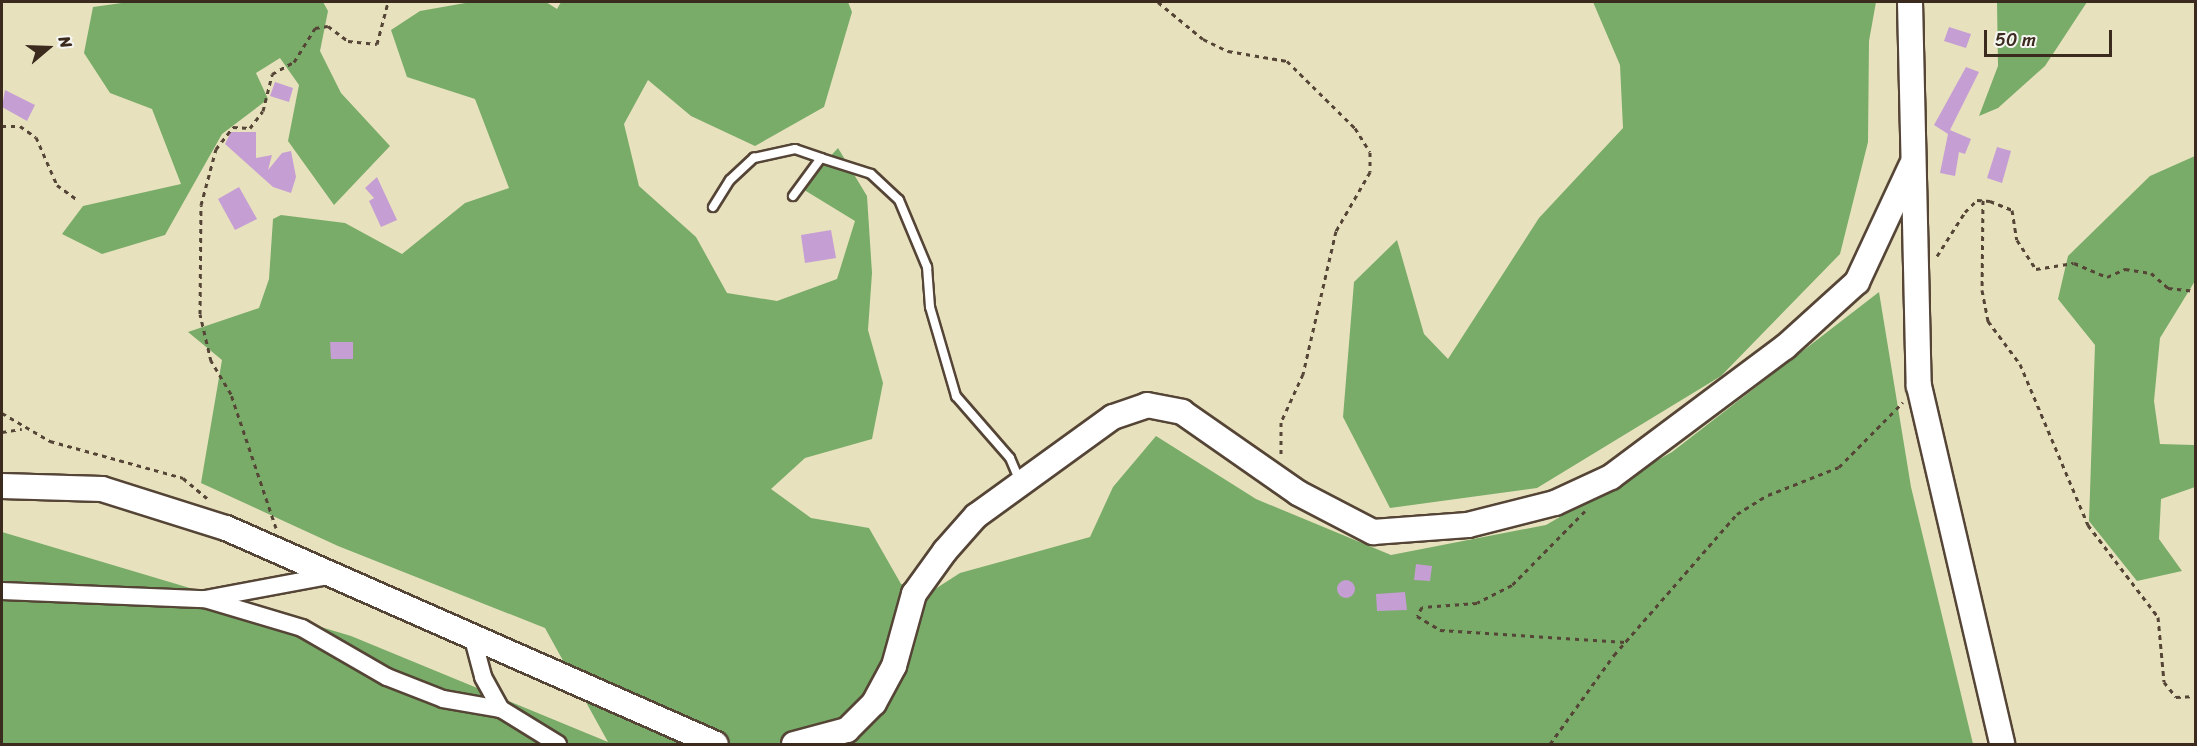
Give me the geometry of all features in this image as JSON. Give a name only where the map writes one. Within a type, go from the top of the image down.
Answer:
[{"type":"street","points":[[1910,2],[1911,166],[1919,386],[2002,744]]},
{"type":"street","points":[[794,744],[848,730],[874,703],[894,666],[914,594],[976,516],[1113,417],[1147,405],[1182,412],[1274,476],[1373,532],[1468,525],[1555,503],[1593,486],[1785,347],[1857,282],[1911,166]]},
{"type":"street","points":[[2,486],[102,489],[226,528],[473,639],[716,744]]},
{"type":"street","points":[[2,591],[205,599],[333,575]]},
{"type":"street","points":[[205,599],[302,628],[387,677],[442,699],[501,709],[558,744]]},
{"type":"street","points":[[473,639],[483,677],[501,709]]},
{"type":"lane","points":[[713,207],[754,158],[795,149],[871,174],[899,200],[927,267],[933,318],[956,396],[1010,459],[1021,484]]},
{"type":"lane","points":[[793,196],[821,158]]},
{"type":"path","points":[[278,551],[279,536],[231,394],[211,360],[200,314],[201,205],[216,149],[233,127],[250,128],[257,119],[272,74],[294,62],[315,28],[328,27],[348,41],[368,46],[377,44],[388,2]]},
{"type":"path","points":[[1158,2],[1203,39],[1228,51],[1287,61],[1355,128],[1370,152],[1370,172],[1336,231],[1303,374],[1281,422],[1284,446],[1274,476]]},
{"type":"path","points":[[2,126],[20,126],[36,137],[57,184],[78,200]]},
{"type":"path","points":[[1916,272],[1936,257],[1965,212],[1983,200]]},
{"type":"path","points":[[1983,200],[2012,210],[2017,240],[2036,269],[2074,263],[2107,277],[2125,268],[2151,273],[2168,288],[2196,291]]},
{"type":"path","points":[[1983,200],[1982,290],[1988,321],[2020,364],[2088,525],[2158,617],[2164,682],[2176,697],[2196,696]]},
{"type":"path","points":[[1550,744],[1626,642],[1737,514],[1768,495],[1839,467],[1919,386]]},
{"type":"path","points":[[2,413],[22,429],[183,478],[215,505],[226,528]]},
{"type":"path","points":[[2,432],[22,429]]},
{"type":"path","points":[[1593,486],[1585,513],[1512,585],[1477,603],[1422,607],[1417,616],[1440,630],[1505,638],[1626,642]]},
{"type":"green space","points":[[129,2],[323,2],[328,11],[320,51],[341,93],[390,146],[334,205],[288,141],[299,85],[280,58],[256,73],[268,99],[222,134],[165,235],[102,254],[62,234],[83,206],[181,184],[152,109],[110,93],[84,53],[93,7]]},
{"type":"green space","points":[[471,2],[546,2],[557,9],[561,2],[848,2],[852,12],[824,107],[755,146],[691,116],[648,80],[624,124],[639,186],[696,237],[727,293],[777,301],[837,279],[855,221],[801,188],[838,148],[867,196],[872,273],[868,330],[883,383],[872,439],[805,458],[771,489],[811,518],[869,528],[901,584],[932,591],[960,573],[1090,537],[1113,487],[1156,436],[1256,499],[1391,555],[1546,525],[1672,452],[1879,292],[1911,487],[1973,744],[2,744],[2,532],[351,636],[608,742],[545,628],[338,546],[201,483],[222,360],[188,332],[259,308],[269,279],[273,219],[281,215],[345,223],[402,254],[465,203],[509,188],[475,99],[407,77],[391,30],[420,11]]},
{"type":"green space","points":[[1593,2],[1876,2],[1869,41],[1868,142],[1840,254],[1721,376],[1537,488],[1390,508],[1343,417],[1354,282],[1397,240],[1424,334],[1448,359],[1539,218],[1623,128],[1620,65]]},
{"type":"green space","points":[[1997,2],[2087,2],[2045,66],[1998,108],[1979,116],[1998,66]]},
{"type":"green space","points":[[2195,156],[2195,281],[2160,338],[2154,401],[2160,444],[2194,445],[2195,487],[2161,499],[2159,539],[2182,571],[2137,581],[2089,521],[2095,345],[2058,299],[2068,256],[2150,176]]},
{"type":"building","points":[[1949,27],[1971,34],[1966,48],[1944,41]]},
{"type":"building","points":[[1966,67],[1979,72],[1950,130],[1971,139],[1965,154],[1959,152],[1955,176],[1940,173],[1948,134],[1934,125]]},
{"type":"building","points":[[275,82],[293,88],[289,102],[270,96]]},
{"type":"building","points":[[5,90],[35,105],[27,121],[2,107]]},
{"type":"building","points":[[231,132],[256,132],[256,158],[272,155],[268,170],[282,153],[291,151],[296,177],[291,193],[273,187],[225,144]]},
{"type":"building","points":[[1997,147],[2011,151],[2002,183],[1987,178]]},
{"type":"building","points":[[377,177],[397,220],[381,227],[369,201],[374,198],[365,188]]},
{"type":"building","points":[[239,187],[257,219],[235,230],[218,199]]},
{"type":"building","points":[[831,230],[836,258],[805,263],[801,235]]},
{"type":"building","points":[[330,342],[353,342],[353,359],[331,359]]},
{"type":"building","points":[[1416,564],[1432,566],[1430,581],[1414,580]]},
{"type":"building","points":[[1346,580],[1352,583],[1355,589],[1352,595],[1346,598],[1340,595],[1337,589],[1340,583]]},
{"type":"building","points":[[1405,592],[1407,610],[1377,611],[1376,594]]}]
